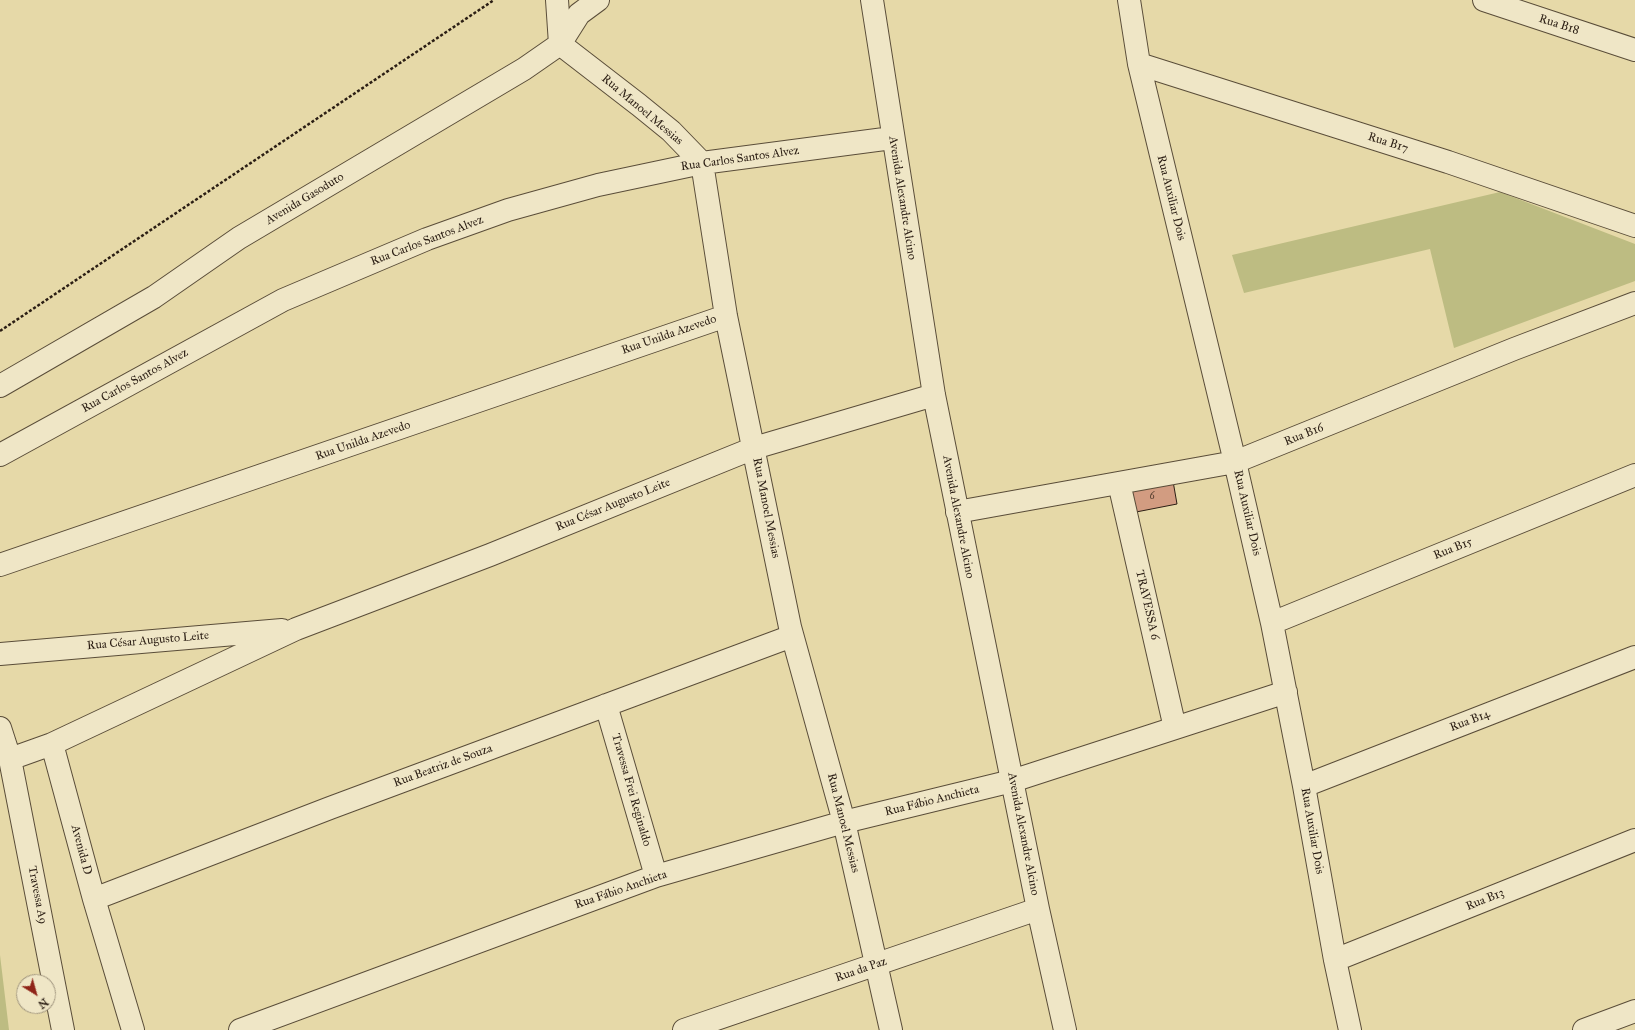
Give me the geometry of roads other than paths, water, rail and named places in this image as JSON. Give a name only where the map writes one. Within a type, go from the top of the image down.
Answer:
[{"type":"street","points":[[557,0],[560,44]]},
{"type":"street","name":"Avenida Gasoduto","points":[[0,386],[154,297],[246,234],[486,93],[560,44],[579,14],[598,0]]},
{"type":"street","name":"Avenida Alexandre Alcino","points":[[872,0],[892,138],[934,395],[1038,909],[1065,1030]]},
{"type":"street","name":"Rua Auxiliar Dois","points":[[1129,0],[1139,64],[1235,462],[1272,623],[1304,786],[1334,960],[1350,1030]]},
{"type":"street","name":"Rua B18","points":[[1484,0],[1635,50]]},
{"type":"street","name":"Rua Manoel Messias","points":[[560,44],[671,131],[702,163],[726,316],[792,636],[844,822],[891,1030]]},
{"type":"street","name":"Rua B17","points":[[1139,64],[1448,162],[1635,226]]},
{"type":"street","name":"Rua Carlos Santos Alvez","points":[[0,455],[283,300],[427,239],[508,210],[598,185],[702,163],[892,138]]},
{"type":"street","name":"Rua B16","points":[[957,512],[1235,462],[1507,352],[1635,303]]},
{"type":"street","name":"Rua Unilda Azevedo","points":[[0,565],[726,316]]},
{"type":"street","name":"Rua César Augusto Leite","points":[[52,744],[296,629],[490,555],[754,448],[934,395]]},
{"type":"street","name":"Rua B15","points":[[1272,623],[1635,475]]},
{"type":"street","name":"TRAVESSA 6","points":[[1120,483],[1175,728]]},
{"type":"street","name":"Rua César Augusto Leite","points":[[0,654],[296,629]]},
{"type":"street","name":"Rua Beatriz de Souza","points":[[94,898],[330,808],[792,636]]},
{"type":"street","name":"Rua B14","points":[[1304,786],[1635,657]]},
{"type":"street","name":"Rua Fábio Anchieta","points":[[240,1030],[656,876],[844,822],[1012,781],[1286,692]]},
{"type":"street","name":"Travessa Frei Reginaldo","points":[[606,705],[656,876]]},
{"type":"street","points":[[0,728],[10,760],[52,744]]},
{"type":"street","name":"Avenida D","points":[[52,744],[94,898],[133,1030]]},
{"type":"street","name":"Travessa A9","points":[[10,760],[64,1030]]},
{"type":"street","name":"Rua B13","points":[[1334,960],[1635,840]]},
{"type":"street","name":"Rua da Paz","points":[[684,1030],[1038,909]]},
{"type":"street","points":[[1584,1030],[1635,1011]]}]
